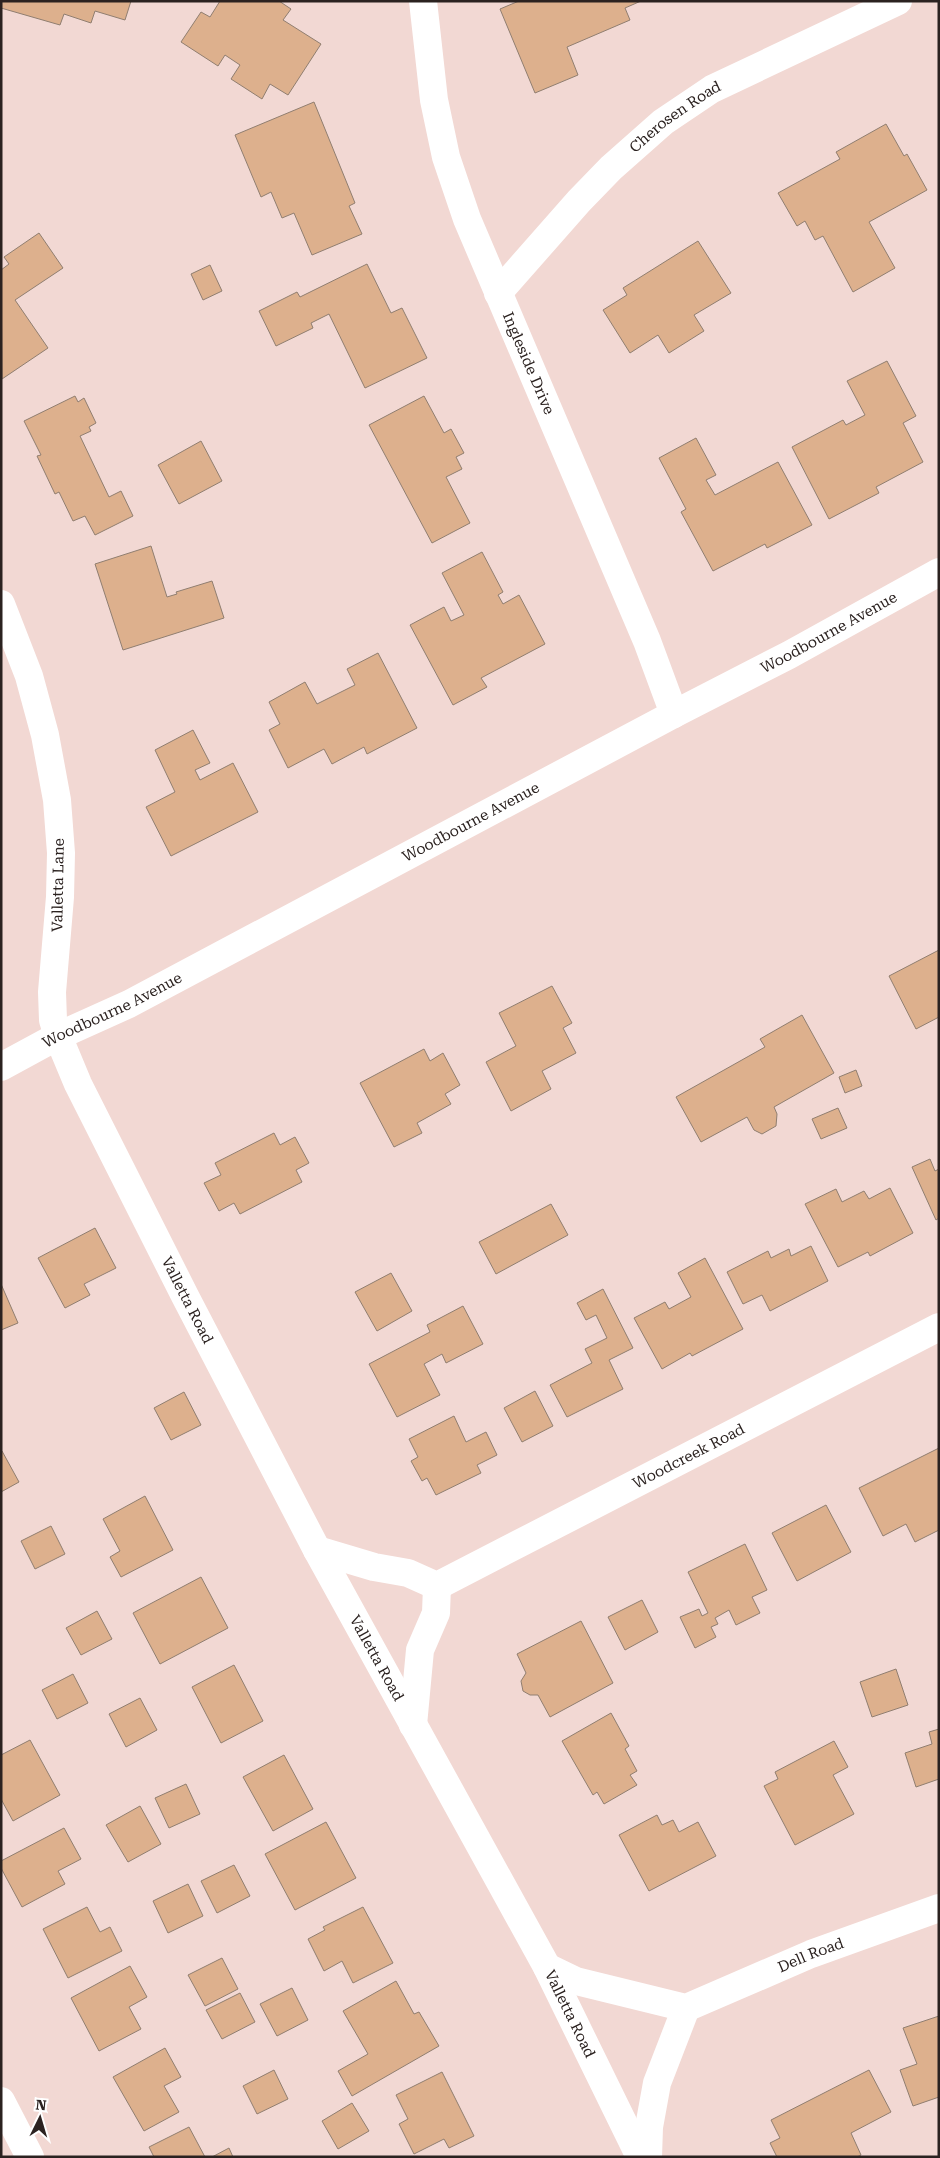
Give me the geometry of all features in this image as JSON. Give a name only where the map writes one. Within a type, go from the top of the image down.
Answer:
[{"type":"street","name":"Ingleside Drive","points":[[423,1],[434,100],[446,157],[467,220],[647,641],[674,714]]},
{"type":"street","name":"Cherosen Road","points":[[498,293],[579,201],[611,168],[663,122],[712,90],[898,1]]},
{"type":"street","name":"Woodbourne Avenue","points":[[1,1067],[58,1036],[129,1004],[674,714],[789,655],[939,572]]},
{"type":"street","name":"Valletta Lane","points":[[1,604],[29,676],[45,735],[57,800],[60,897],[52,992],[52,1020],[78,1084],[116,1159]]},
{"type":"street","name":"Valletta Road","points":[[116,1159],[317,1550],[547,1967],[640,2157]]},
{"type":"street","name":"Woodcreek Road","points":[[437,1586],[939,1327]]},
{"type":"street","points":[[317,1550],[374,1567],[408,1573],[437,1586],[436,1614],[420,1650],[413,1725]]},
{"type":"street","name":"Dell Road","points":[[686,2008],[810,1954],[939,1908]]},
{"type":"street","points":[[547,1967],[576,1981],[686,2008],[657,2083],[649,2127],[648,2157]]},
{"type":"street","points":[[1,2101],[30,2157]]},
{"type":"building","points":[[1,1],[131,1],[125,20],[95,11],[91,23],[64,14],[60,25],[1,8]]},
{"type":"building","points":[[220,1],[279,1],[291,9],[283,20],[321,44],[288,95],[270,84],[262,99],[231,79],[240,65],[225,55],[218,66],[181,42],[201,12],[210,17]]},
{"type":"building","points":[[519,1],[641,1],[625,8],[630,20],[567,47],[578,75],[535,93],[500,9]]},
{"type":"building","points":[[314,102],[355,203],[349,206],[362,234],[312,255],[294,213],[282,218],[271,192],[261,197],[235,135]]},
{"type":"building","points":[[886,124],[904,156],[907,154],[927,190],[869,222],[895,268],[853,292],[823,236],[815,240],[805,221],[797,226],[778,193],[840,159],[836,152]]},
{"type":"building","points":[[39,233],[63,268],[15,300],[48,348],[2,379],[1,270],[9,264],[4,257]]},
{"type":"building","points":[[698,241],[731,293],[694,315],[704,331],[669,353],[658,335],[630,353],[603,310],[627,295],[623,288]]},
{"type":"building","points":[[367,264],[391,313],[402,308],[427,358],[365,388],[329,314],[311,323],[313,328],[276,346],[259,311],[297,292],[300,297]]},
{"type":"building","points":[[210,265],[222,291],[203,300],[191,274]]},
{"type":"building","points":[[887,361],[916,416],[903,423],[923,462],[876,487],[879,493],[829,519],[792,447],[843,420],[846,425],[865,415],[847,381]]},
{"type":"building","points":[[75,396],[78,402],[84,398],[96,423],[89,427],[91,431],[80,436],[109,497],[121,491],[133,516],[95,535],[85,516],[73,521],[59,492],[55,494],[37,456],[41,455],[24,421]]},
{"type":"building","points":[[424,396],[444,433],[451,429],[464,453],[456,457],[462,469],[446,477],[470,523],[432,543],[369,425]]},
{"type":"building","points":[[696,438],[716,475],[706,480],[715,495],[778,462],[812,525],[767,548],[765,544],[713,571],[681,512],[686,509],[659,458]]},
{"type":"building","points":[[201,441],[222,481],[179,504],[158,465]]},
{"type":"building","points":[[151,546],[167,597],[177,594],[176,592],[212,581],[224,618],[123,650],[95,564]]},
{"type":"building","points":[[482,552],[503,592],[498,595],[503,604],[519,595],[545,644],[481,678],[487,687],[453,705],[410,625],[444,607],[451,621],[464,615],[442,573]]},
{"type":"building","points":[[378,653],[417,728],[367,754],[364,747],[332,764],[324,749],[288,768],[269,730],[280,724],[269,702],[305,682],[317,704],[355,685],[347,669]]},
{"type":"building","points":[[193,730],[210,763],[195,770],[200,780],[233,763],[258,812],[171,856],[146,807],[175,792],[155,750]]},
{"type":"building","points":[[939,950],[939,1017],[916,1029],[889,976]]},
{"type":"building","points":[[552,986],[572,1023],[563,1028],[576,1053],[542,1071],[551,1089],[511,1111],[486,1062],[516,1046],[499,1013]]},
{"type":"building","points":[[802,1015],[834,1073],[774,1107],[777,1114],[776,1126],[762,1134],[754,1130],[747,1117],[701,1142],[676,1097],[765,1047],[760,1039]]},
{"type":"building","points":[[424,1049],[430,1061],[443,1053],[460,1085],[445,1094],[451,1104],[417,1123],[422,1133],[394,1147],[360,1083]]},
{"type":"building","points":[[856,1070],[862,1086],[845,1093],[839,1077]]},
{"type":"building","points":[[838,1108],[847,1128],[821,1139],[812,1119]]},
{"type":"building","points":[[274,1133],[280,1145],[295,1137],[309,1163],[296,1170],[302,1182],[240,1214],[234,1203],[219,1211],[204,1183],[221,1175],[215,1163]]},
{"type":"building","points":[[930,1159],[935,1171],[939,1169],[939,1218],[936,1220],[912,1167]]},
{"type":"building","points":[[890,1188],[913,1233],[870,1256],[868,1252],[838,1267],[805,1204],[836,1189],[842,1202],[864,1191],[869,1199]]},
{"type":"building","points":[[551,1204],[568,1235],[496,1274],[479,1242]]},
{"type":"building","points":[[95,1228],[116,1268],[84,1284],[90,1295],[65,1308],[38,1258]]},
{"type":"building","points":[[811,1246],[828,1281],[770,1311],[762,1295],[743,1304],[727,1272],[768,1251],[771,1258],[789,1249],[791,1256]]},
{"type":"building","points":[[705,1258],[743,1329],[692,1356],[690,1353],[662,1369],[634,1318],[665,1302],[669,1309],[691,1297],[678,1273]]},
{"type":"building","points":[[391,1273],[412,1311],[377,1331],[355,1292]]},
{"type":"building","points":[[1,1284],[18,1323],[1,1330]]},
{"type":"building","points":[[603,1289],[633,1348],[609,1360],[623,1389],[567,1417],[550,1385],[592,1363],[585,1349],[607,1338],[596,1315],[586,1320],[577,1303]]},
{"type":"building","points":[[463,1306],[483,1344],[446,1363],[442,1354],[424,1364],[440,1395],[397,1417],[369,1364],[430,1332],[427,1325]]},
{"type":"building","points":[[535,1391],[553,1426],[522,1442],[504,1408]]},
{"type":"building","points":[[184,1392],[201,1425],[171,1440],[154,1408]]},
{"type":"building","points":[[454,1416],[466,1442],[486,1432],[497,1455],[477,1465],[481,1473],[436,1495],[427,1478],[422,1481],[411,1461],[418,1457],[409,1439]]},
{"type":"building","points":[[939,1448],[939,1530],[915,1542],[906,1524],[883,1536],[859,1488]]},
{"type":"building","points":[[1,1452],[19,1482],[1,1492]]},
{"type":"building","points":[[145,1496],[173,1550],[121,1577],[110,1557],[120,1551],[103,1519]]},
{"type":"building","points":[[826,1505],[851,1552],[797,1581],[772,1533]]},
{"type":"building","points":[[51,1526],[65,1554],[35,1569],[21,1541]]},
{"type":"building","points":[[745,1544],[767,1590],[752,1597],[760,1613],[736,1625],[729,1610],[715,1618],[718,1624],[711,1627],[716,1637],[695,1648],[680,1617],[699,1609],[702,1616],[708,1613],[688,1572]]},
{"type":"building","points":[[201,1577],[228,1628],[160,1664],[133,1613]]},
{"type":"building","points":[[642,1600],[658,1632],[625,1650],[608,1617]]},
{"type":"building","points":[[97,1611],[112,1639],[81,1655],[66,1628]]},
{"type":"building","points":[[581,1621],[613,1683],[550,1717],[538,1695],[530,1695],[523,1691],[521,1681],[526,1673],[517,1654]]},
{"type":"building","points":[[234,1665],[263,1721],[221,1743],[192,1687]]},
{"type":"building","points":[[896,1669],[908,1705],[872,1717],[860,1682]]},
{"type":"building","points":[[73,1674],[88,1703],[57,1719],[42,1690]]},
{"type":"building","points":[[140,1698],[157,1730],[126,1747],[109,1714]]},
{"type":"building","points":[[611,1713],[629,1746],[625,1749],[637,1771],[630,1775],[637,1785],[604,1804],[597,1792],[593,1795],[562,1741]]},
{"type":"building","points":[[939,1729],[939,1779],[916,1787],[905,1753],[932,1744],[929,1732]]},
{"type":"building","points":[[30,1740],[60,1795],[13,1821],[1,1799],[1,1755]]},
{"type":"building","points":[[834,1741],[848,1767],[833,1775],[854,1814],[795,1845],[764,1786],[778,1779],[775,1772]]},
{"type":"building","points":[[284,1755],[313,1809],[273,1831],[243,1777]]},
{"type":"building","points":[[186,1784],[200,1814],[169,1828],[155,1798]]},
{"type":"building","points":[[140,1806],[161,1844],[128,1862],[106,1825]]},
{"type":"building","points":[[657,1815],[662,1825],[673,1820],[679,1832],[698,1822],[716,1856],[649,1891],[619,1835]]},
{"type":"building","points":[[326,1822],[356,1878],[295,1910],[265,1854]]},
{"type":"building","points":[[64,1828],[81,1859],[58,1871],[65,1884],[22,1907],[1,1868],[1,1861]]},
{"type":"building","points":[[234,1865],[250,1896],[217,1913],[201,1881]]},
{"type":"building","points":[[188,1884],[203,1916],[168,1933],[153,1901]]},
{"type":"building","points":[[87,1907],[100,1932],[110,1927],[122,1951],[68,1978],[43,1929]]},
{"type":"building","points":[[363,1907],[393,1963],[353,1983],[342,1961],[324,1971],[308,1939],[325,1930],[323,1927]]},
{"type":"building","points":[[222,1958],[238,1989],[205,2006],[188,1975]]},
{"type":"building","points":[[130,1966],[147,1997],[129,2007],[141,2029],[99,2051],[71,1998]]},
{"type":"building","points":[[396,1981],[414,2014],[419,2012],[439,2046],[352,2096],[338,2071],[368,2054],[343,2011]]},
{"type":"building","points":[[292,1988],[308,2020],[277,2036],[260,2004]]},
{"type":"building","points":[[240,1993],[255,2022],[222,2039],[206,2010]]},
{"type":"building","points":[[939,2016],[939,2097],[913,2106],[900,2070],[917,2064],[903,2028]]},
{"type":"building","points":[[165,2048],[181,2077],[164,2086],[179,2112],[144,2131],[113,2077]]},
{"type":"building","points":[[274,2070],[288,2099],[257,2114],[243,2086]]},
{"type":"building","points":[[869,2070],[891,2112],[851,2133],[861,2155],[857,2157],[777,2157],[770,2143],[780,2138],[771,2120]]},
{"type":"building","points":[[442,2072],[474,2136],[449,2148],[444,2139],[414,2154],[399,2124],[408,2119],[396,2095]]},
{"type":"building","points":[[352,2103],[369,2131],[338,2149],[322,2121]]},
{"type":"building","points":[[189,2127],[205,2157],[154,2157],[149,2147]]},
{"type":"building","points":[[229,2148],[233,2157],[212,2157]]}]
